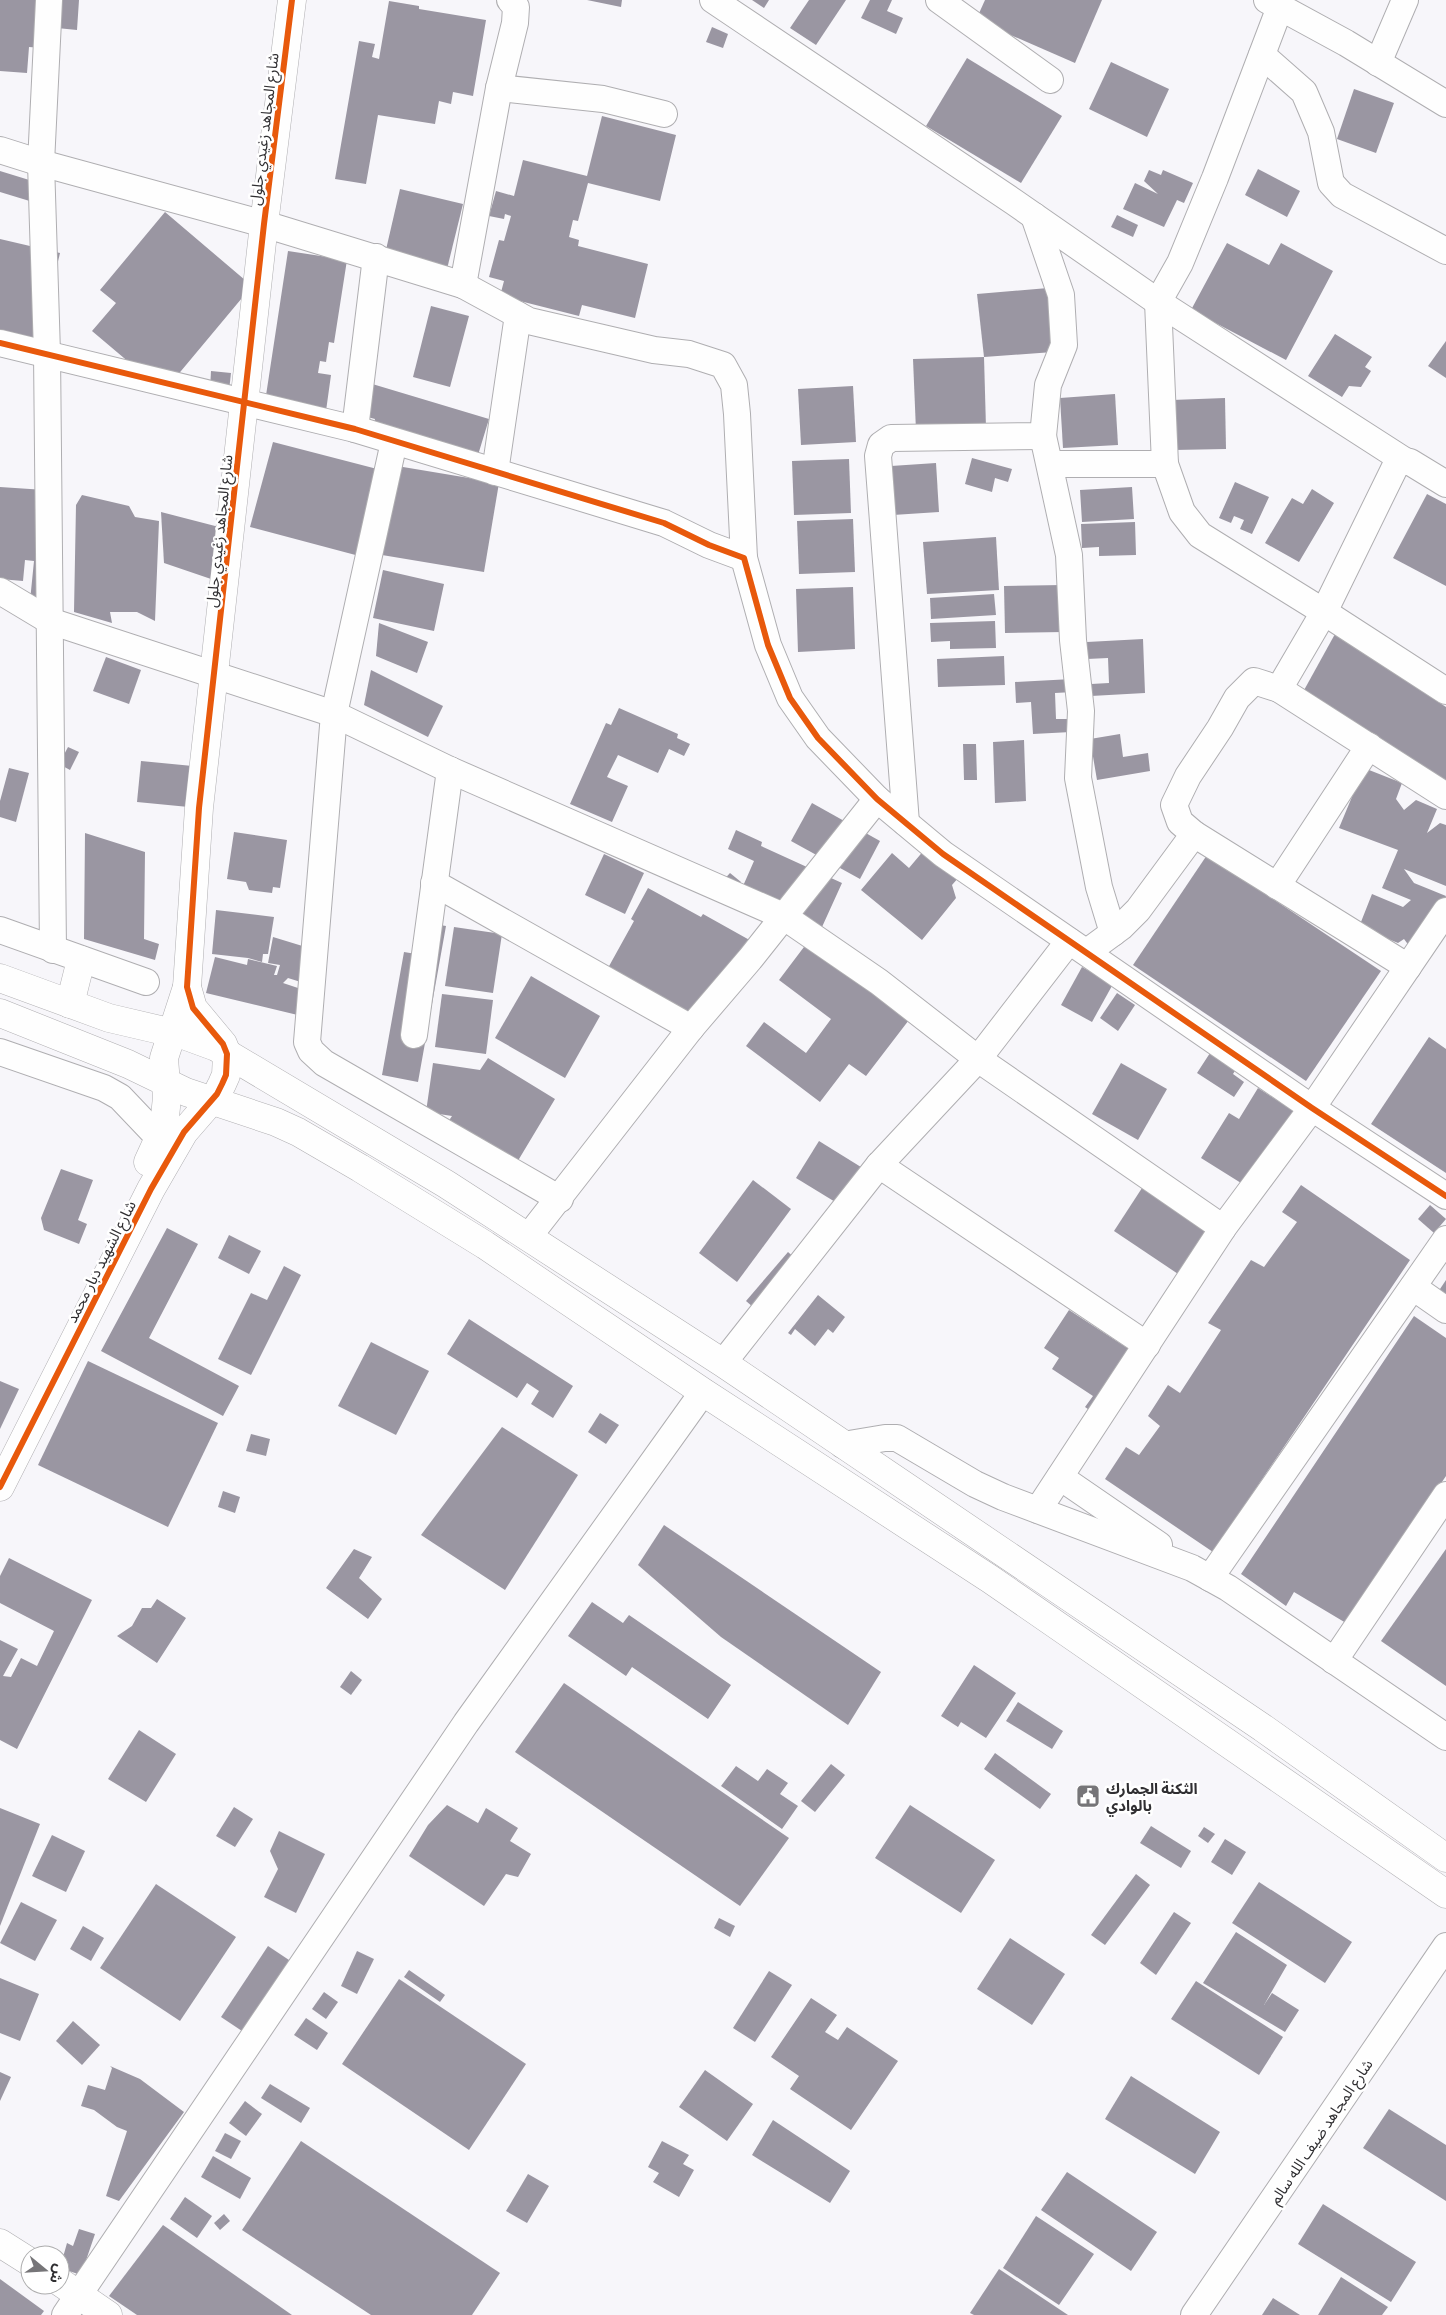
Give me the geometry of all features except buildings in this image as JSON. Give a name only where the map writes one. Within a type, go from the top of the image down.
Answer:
[{"type":"main road","name":"شارع المجاهد زغيدي جلول","points":[[171,1032],[187,987],[199,808],[264,224],[292,0]]},
{"type":"main road","points":[[70,1004],[81,960]]},
{"type":"main road","points":[[0,978],[109,1018],[201,1041],[227,1054],[377,1141],[529,1236],[723,1363],[1263,1728],[1446,1858]]},
{"type":"main road","name":"شارع المجاهد زغيدي جلول","points":[[187,987],[193,1008],[223,1044],[227,1054]]},
{"type":"main road","points":[[2,1021],[121,1061],[166,1084],[210,1101],[257,1115],[298,1132],[352,1164],[485,1245],[703,1392],[990,1579],[1446,1894]]},
{"type":"main road","name":"شارع الشهيد دبار محمد","points":[[0,1487],[113,1245],[160,1139],[167,1113],[164,1058],[171,1032]]},
{"type":"main road","name":"شارع الشهيد دبار محمد","points":[[0,1458],[113,1245],[192,1121],[217,1094],[226,1075],[227,1054]]},
{"type":"main road","points":[[0,2243],[20,2256]]},
{"type":"main road","points":[[68,2297],[108,2315]]},
{"type":"street","points":[[49,0],[41,163],[48,353],[53,950]]},
{"type":"street","points":[[464,285],[499,88],[515,23],[516,7],[510,0]]},
{"type":"street","points":[[713,0],[1034,216],[1158,302],[1405,461],[1419,466],[1446,484]]},
{"type":"street","points":[[939,0],[1050,80]]},
{"type":"street","points":[[1378,63],[1405,0]]},
{"type":"street","points":[[1446,104],[1273,3],[1262,54],[1180,263],[1158,302],[1165,464],[1182,512],[1200,535],[1324,612],[1446,692]]},
{"type":"street","points":[[1262,54],[1304,92],[1321,132],[1331,183],[1342,195],[1446,251]]},
{"type":"street","points":[[499,88],[603,99],[664,114]]},
{"type":"street","points":[[0,150],[264,224],[464,285],[529,321],[654,350],[688,354],[723,365],[734,385],[744,558],[768,645],[790,698],[818,738],[877,799],[943,854],[1312,1108],[1446,1196]]},
{"type":"street","points":[[1034,216],[1060,295],[1064,346],[1048,385],[1043,436],[1070,555],[1073,640],[1081,711],[1078,778],[1099,887],[1113,933]]},
{"type":"street","points":[[354,429],[376,257]]},
{"type":"street","points":[[495,472],[518,315]]},
{"type":"street","points":[[0,343],[48,353],[354,429],[664,523],[710,545],[744,558]]},
{"type":"street","points":[[906,823],[878,456],[881,445],[891,438],[1043,436]]},
{"type":"street","points":[[394,442],[334,714],[307,1042],[311,1051],[324,1063],[560,1199]]},
{"type":"street","points":[[1279,688],[1324,612],[1396,465],[1405,461]]},
{"type":"street","points":[[1050,464],[1165,464]]},
{"type":"street","points":[[0,591],[50,621],[334,714],[450,770],[783,916],[879,982],[978,1058],[1223,1228]]},
{"type":"street","points":[[1408,967],[1194,834],[1180,822],[1174,805],[1188,776],[1220,728],[1236,698],[1254,681],[1279,688],[1446,796]]},
{"type":"street","points":[[1277,886],[1369,746]]},
{"type":"street","points":[[414,1035],[450,770]]},
{"type":"street","points":[[529,1236],[560,1199],[691,1028],[750,960],[877,799]]},
{"type":"street","points":[[723,1363],[879,1166],[1078,947],[1113,933],[1138,910],[1194,834]]},
{"type":"street","points":[[434,883],[691,1028]]},
{"type":"street","points":[[1038,1510],[1223,1228],[1312,1108],[1446,911]]},
{"type":"street","points":[[0,930],[146,982]]},
{"type":"street","points":[[0,1052],[104,1088],[120,1096],[160,1139]]},
{"type":"street","points":[[879,1166],[1147,1345]]},
{"type":"street","points":[[1201,1573],[1446,1239]]},
{"type":"street","points":[[1413,1286],[1446,1310]]},
{"type":"street","points":[[68,2297],[466,1723],[703,1392]]},
{"type":"street","points":[[843,1445],[885,1438],[903,1440],[975,1484],[1201,1573]]},
{"type":"street","points":[[1060,1477],[1446,1737]]},
{"type":"street","points":[[1334,1661],[1446,1495]]},
{"type":"street","name":"شارع المجاهد ضيف الله سالم","points":[[1194,2315],[1446,1946]]},
{"type":"cycle path","points":[[0,1487],[151,1189],[184,1132],[217,1094],[226,1075],[227,1054],[223,1044],[193,1008],[187,987],[199,808],[264,224],[292,0]]},
{"type":"cycle path","points":[[0,343],[355,429],[664,523],[709,545],[744,558],[768,645],[790,698],[818,738],[877,799],[943,854],[1312,1108],[1446,1196]]},
{"type":"place","name":"الثكنة الجمارك بالوادي","points":[[1088,1796]]}]
